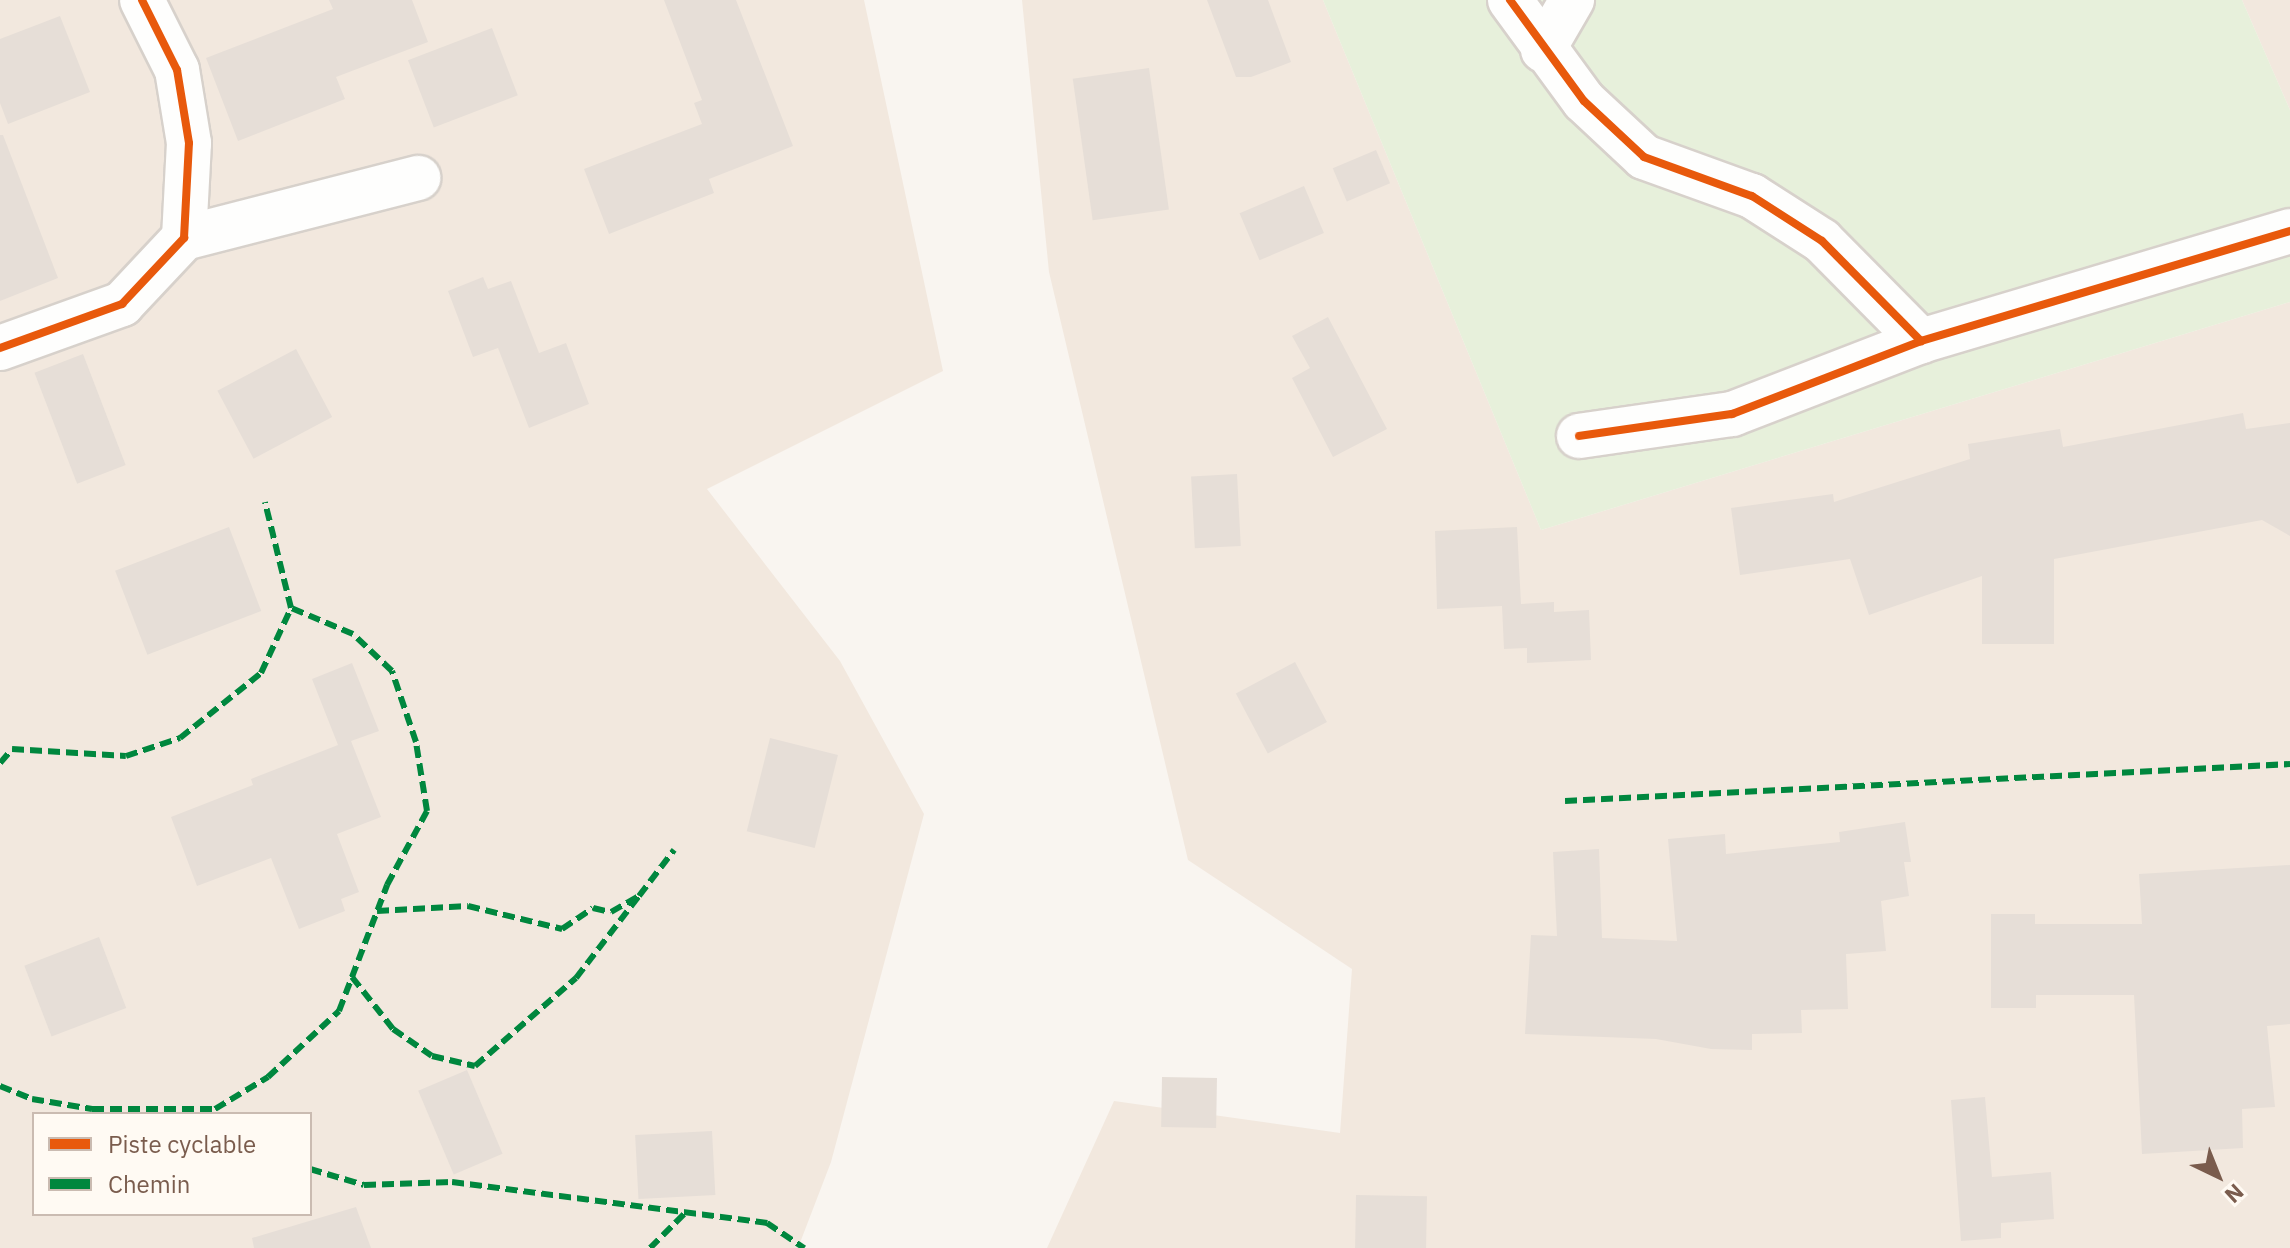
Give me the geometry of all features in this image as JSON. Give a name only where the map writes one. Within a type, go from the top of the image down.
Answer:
[{"type":"street","points":[[142,0],[177,70],[189,143],[184,238]]},
{"type":"street","points":[[1510,0],[1543,50],[1584,101],[1644,157],[1752,196],[1822,241],[1921,341]]},
{"type":"street","points":[[1543,50],[1572,0]]},
{"type":"street","points":[[0,348],[122,304],[184,238],[418,178]]},
{"type":"street","points":[[1579,436],[1732,414],[1921,341],[2290,231]]},
{"type":"shaded area","points":[[0,0],[864,0],[943,371],[707,489],[840,661],[924,814],[831,1162],[798,1248],[0,1248]]},
{"type":"shaded area","points":[[1022,0],[1323,0],[1541,530],[2290,302],[2290,1248],[1047,1248],[1114,1101],[1340,1133],[1352,969],[1188,860],[1049,272]]},
{"type":"shaded area","points":[[2242,0],[2290,0],[2290,110]]},
{"type":"green space","points":[[1323,0],[2242,0],[2290,110],[2290,302],[1541,530]]},
{"type":"building","points":[[329,0],[412,0],[428,42],[336,77],[345,99],[238,141],[206,58],[333,9]]},
{"type":"building","points":[[664,0],[736,0],[793,146],[709,179],[714,193],[609,234],[584,169],[702,124],[694,103],[702,100]]},
{"type":"building","points":[[1207,0],[1268,0],[1291,62],[1251,77],[1236,77]]},
{"type":"building","points":[[60,16],[90,92],[8,124],[0,103],[0,39]]},
{"type":"building","points":[[492,28],[518,95],[434,127],[408,60]]},
{"type":"building","points":[[1149,68],[1169,210],[1093,220],[1073,79]]},
{"type":"building","points":[[0,135],[3,135],[58,278],[0,301]]},
{"type":"building","points":[[1376,150],[1390,183],[1347,202],[1333,168]]},
{"type":"building","points":[[1304,186],[1324,233],[1259,260],[1240,213]]},
{"type":"building","points":[[483,277],[488,289],[511,281],[539,353],[566,343],[589,404],[529,428],[498,348],[473,357],[448,291]]},
{"type":"building","points":[[1328,317],[1387,429],[1333,457],[1292,378],[1310,368],[1292,336]]},
{"type":"building","points":[[296,349],[332,417],[254,459],[217,391]]},
{"type":"building","points":[[83,354],[126,465],[77,484],[34,373]]},
{"type":"building","points":[[2243,413],[2246,429],[2290,423],[2290,536],[2262,520],[2054,559],[2054,644],[1982,644],[1982,576],[1869,615],[1850,559],[1740,575],[1731,508],[1833,494],[1834,502],[1970,459],[1968,444],[2060,429],[2063,447]]},
{"type":"building","points":[[1237,474],[1241,546],[1195,548],[1191,476]]},
{"type":"building","points":[[229,527],[261,611],[147,655],[115,571]]},
{"type":"building","points":[[1517,527],[1521,604],[1554,602],[1554,612],[1589,610],[1591,660],[1527,663],[1527,648],[1504,649],[1502,606],[1437,609],[1435,531]]},
{"type":"building","points":[[1295,662],[1327,722],[1268,753],[1236,693]]},
{"type":"building","points":[[352,663],[379,731],[351,741],[381,817],[337,834],[359,892],[341,899],[345,911],[299,929],[271,858],[197,886],[171,817],[253,785],[251,779],[338,745],[312,679]]},
{"type":"building","points":[[770,738],[838,755],[815,848],[747,831]]},
{"type":"building","points":[[1905,822],[1911,862],[1904,862],[1909,896],[1881,901],[1886,951],[1846,954],[1848,1009],[1801,1010],[1802,1033],[1752,1034],[1752,1050],[1711,1049],[1656,1039],[1525,1034],[1531,935],[1557,936],[1553,852],[1599,849],[1602,938],[1677,941],[1668,839],[1725,834],[1726,854],[1840,842],[1839,832]]},
{"type":"building","points":[[2290,865],[2290,1024],[2267,1026],[2275,1107],[2242,1109],[2243,1148],[2142,1154],[2134,995],[2036,995],[2036,1008],[1991,1008],[1991,914],[2035,914],[2035,924],[2142,924],[2139,874]]},
{"type":"building","points":[[99,937],[126,1008],[52,1037],[24,966]]},
{"type":"building","points":[[467,1070],[503,1154],[454,1174],[418,1091]]},
{"type":"building","points":[[1162,1077],[1217,1078],[1216,1128],[1161,1127]]},
{"type":"building","points":[[1985,1097],[1992,1177],[2051,1172],[2054,1219],[2001,1223],[2001,1238],[1961,1241],[1951,1100]]},
{"type":"building","points":[[712,1131],[715,1195],[638,1199],[635,1135]]},
{"type":"building","points":[[1356,1195],[1427,1196],[1426,1248],[1355,1248]]},
{"type":"building","points":[[356,1207],[371,1248],[254,1248],[252,1238]]},
{"type":"marked path","points":[[0,763],[12,749],[126,756],[180,738],[261,673],[291,608],[265,502]]},
{"type":"marked path","points":[[0,1086],[32,1099],[92,1109],[215,1109],[268,1077],[339,1011],[387,885],[427,811],[416,742],[392,671],[353,634],[291,608]]},
{"type":"marked path","points":[[1565,801],[2290,764]]},
{"type":"marked path","points":[[377,911],[468,906],[562,929],[593,908],[611,912],[639,896],[674,850]]},
{"type":"marked path","points":[[352,977],[393,1029],[432,1056],[475,1066],[576,978],[639,896]]},
{"type":"marked path","points":[[312,1170],[364,1185],[452,1182],[767,1223],[804,1248]]},
{"type":"marked path","points":[[650,1248],[684,1214]]},
{"type":"cycle path","points":[[0,348],[122,304],[184,238],[189,143],[177,70],[142,0]]},
{"type":"cycle path","points":[[1510,0],[1584,101],[1644,157],[1752,196],[1822,241],[1921,341]]},
{"type":"cycle path","points":[[1579,436],[1732,414],[1921,341],[2290,231]]}]
